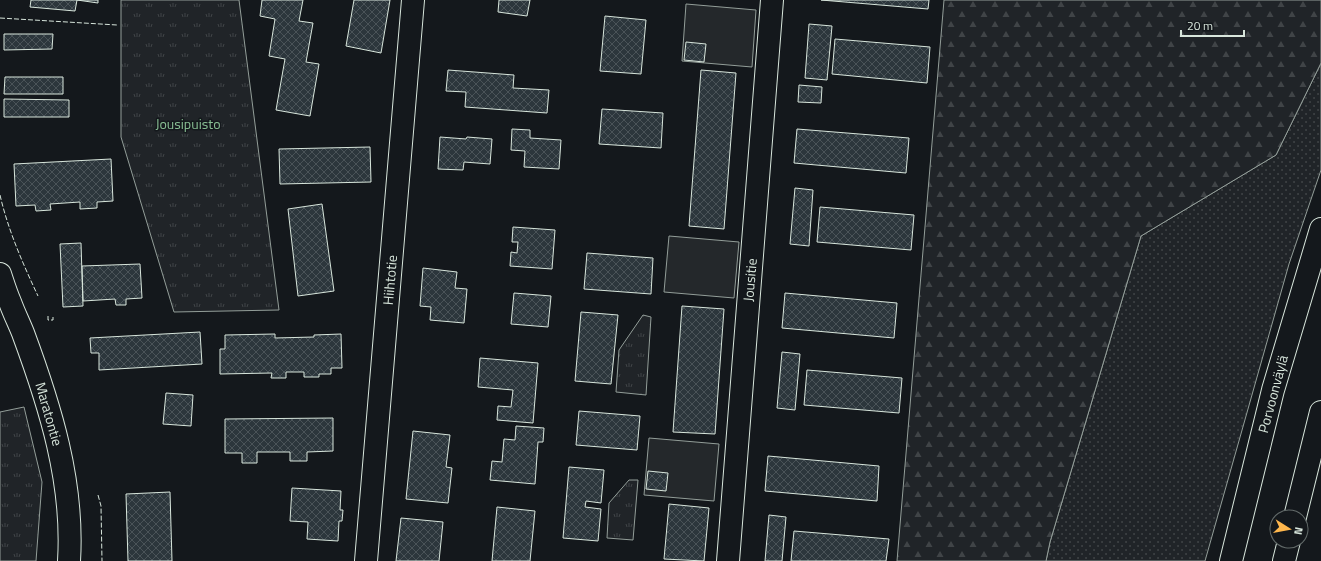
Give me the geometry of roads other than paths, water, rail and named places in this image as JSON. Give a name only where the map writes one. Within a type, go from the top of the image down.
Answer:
[{"type":"main road","name":"Hiihtotie","points":[[366,561],[413,0]]},
{"type":"main road","name":"Jousitie","points":[[728,561],[772,0]]},
{"type":"main road","name":"Porvoonväylä","points":[[1231,561],[1273,390],[1321,229]]},
{"type":"main road","name":"Maratontie","points":[[0,274],[9,301],[23,332],[43,389],[60,447],[68,502],[69,561]]},
{"type":"main road","points":[[1297,509],[1321,412]]},
{"type":"main road","points":[[1284,561],[1287,549]]},
{"type":"park label","name":"Jousipuisto","points":[[188,124]]}]
